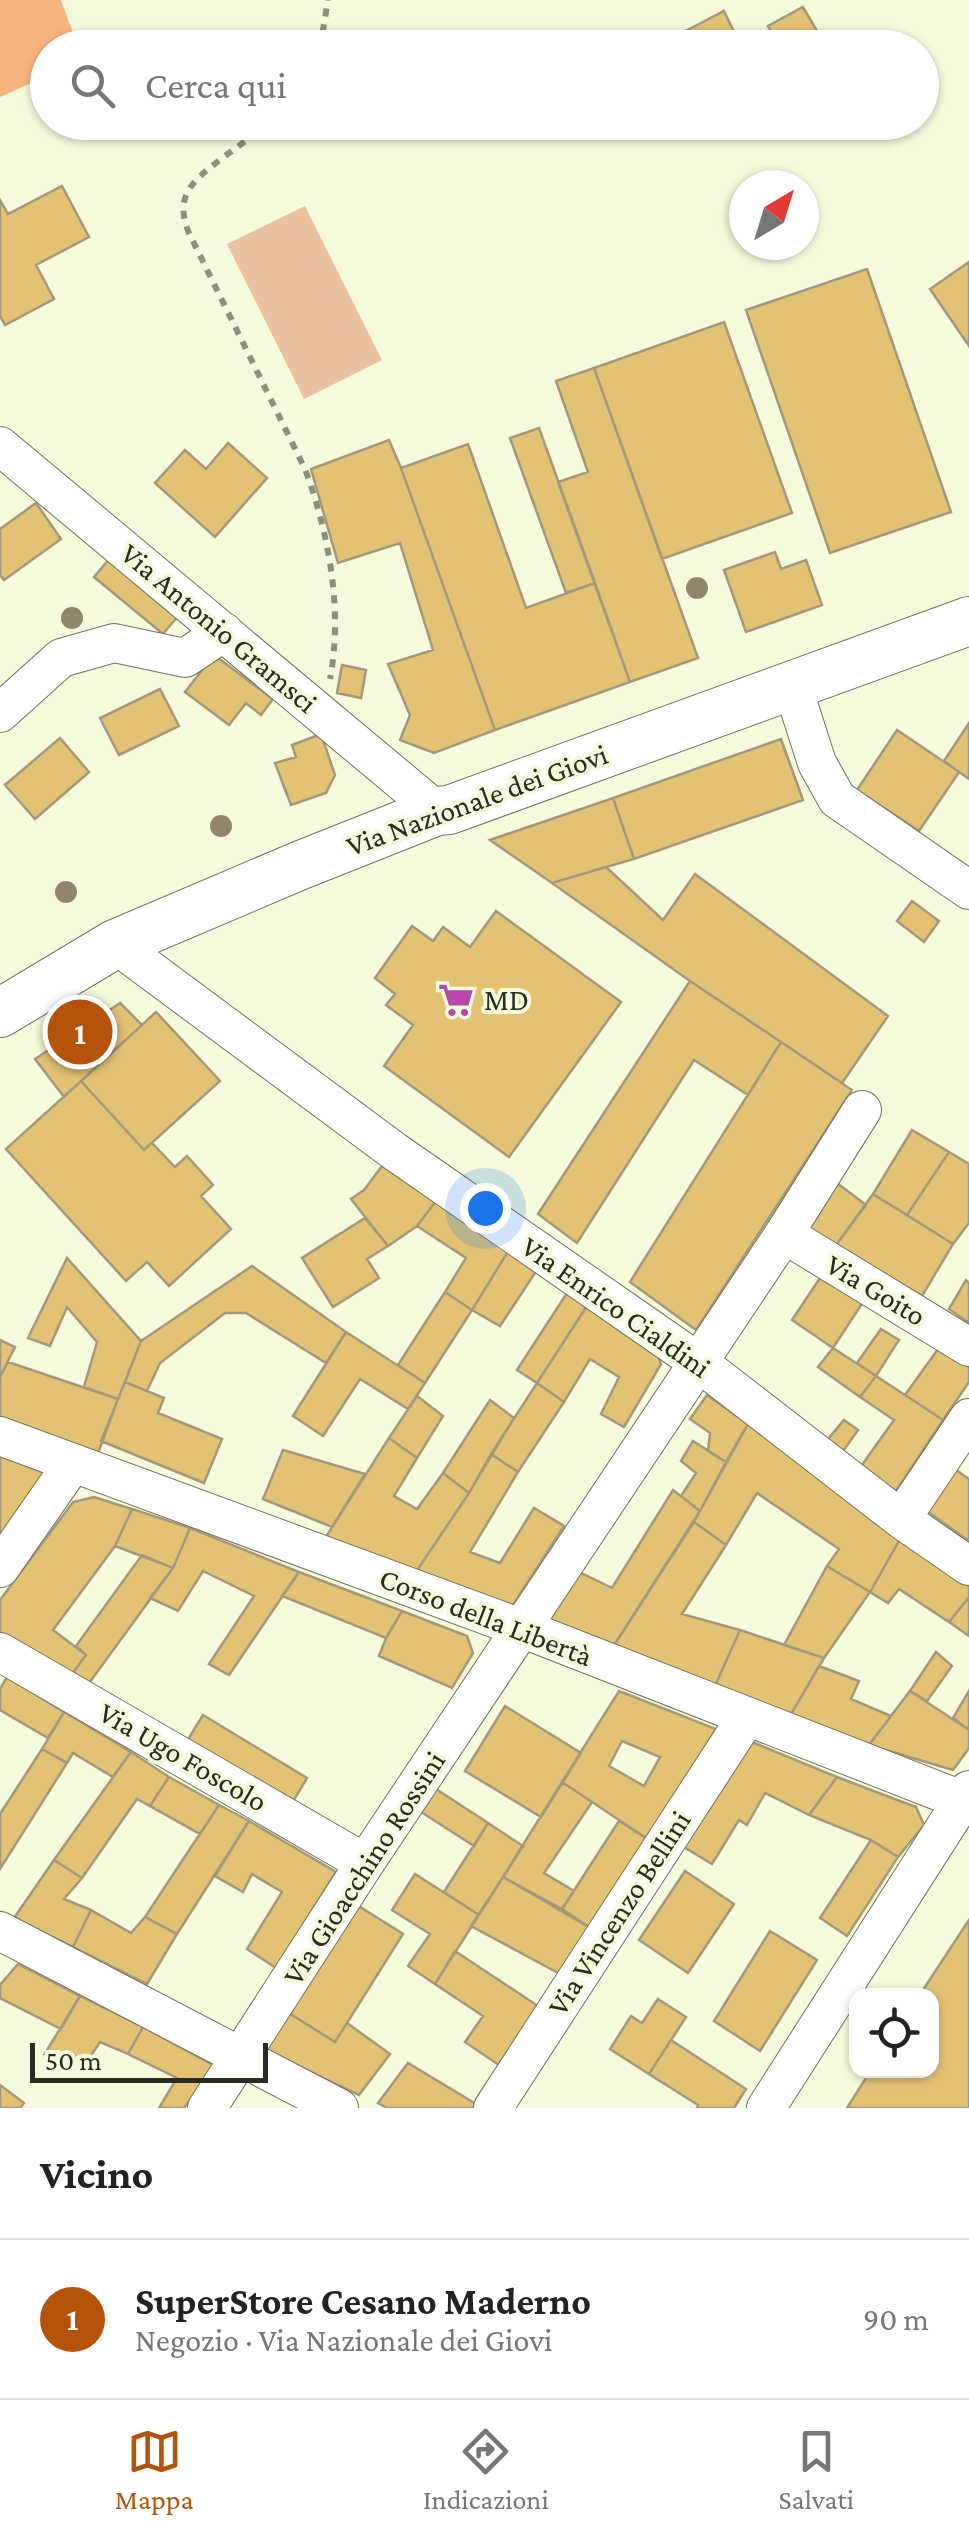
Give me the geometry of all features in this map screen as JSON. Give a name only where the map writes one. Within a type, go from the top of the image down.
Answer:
[{"type":"main road","name":"Via Nazionale dei Giovi","points":[[0,1014],[116,944],[301,865],[437,810],[450,810],[969,621]]},
{"type":"street","name":"Via Antonio Gramsci","points":[[0,446],[437,810]]},
{"type":"street","points":[[0,713],[60,658],[114,643],[185,658],[224,632]]},
{"type":"street","points":[[792,685],[816,764],[836,799],[969,890]]},
{"type":"street","name":"Via Enrico Cialdini","points":[[116,944],[394,1151],[698,1362],[969,1566]]},
{"type":"street","name":"Via Gioacchino Rossini","points":[[207,2108],[862,1110]]},
{"type":"street","name":"Via Goito","points":[[784,1234],[969,1346]]},
{"type":"street","points":[[902,1519],[969,1418]]},
{"type":"street","name":"Corso della Libertà","points":[[0,1436],[967,1798]]},
{"type":"street","points":[[0,1568],[73,1463]]},
{"type":"street","name":"Via Ugo Foscolo","points":[[0,1652],[365,1863]]},
{"type":"street","name":"Via Vincenzo Bellini","points":[[493,2108],[746,1718]]},
{"type":"street","points":[[766,2108],[967,1798]]},
{"type":"street","points":[[5,1943],[340,2108]]},
{"type":"path","points":[[323,30],[328,0]]},
{"type":"path","points":[[247,140],[192,183],[183,215],[305,469],[323,524],[334,643],[328,687],[318,711]]},
{"type":"shaded area","points":[[0,0],[61,0],[72,30],[30,30],[30,84],[0,97]]},
{"type":"shaded area","points":[[305,206],[382,360],[304,399],[227,244]]},
{"type":"building","points":[[803,7],[816,30],[770,30],[768,26]]},
{"type":"building","points":[[724,11],[733,30],[688,30]]},
{"type":"building","points":[[62,186],[89,237],[36,265],[54,299],[5,325],[0,316],[0,200],[8,214]]},
{"type":"building","points":[[969,262],[969,346],[930,289]]},
{"type":"building","points":[[867,269],[951,512],[830,553],[746,310]]},
{"type":"building","points":[[724,322],[792,513],[662,559],[594,368]]},
{"type":"building","points":[[594,368],[698,658],[630,682],[558,482],[588,472],[556,381]]},
{"type":"building","points":[[539,428],[595,583],[566,593],[510,438]]},
{"type":"building","points":[[389,440],[495,730],[434,753],[400,740],[410,715],[388,664],[433,650],[400,543],[338,563],[311,469]]},
{"type":"building","points":[[228,443],[267,478],[215,537],[155,483],[185,450],[206,469]]},
{"type":"building","points":[[468,444],[526,608],[595,583],[630,682],[495,730],[401,468]]},
{"type":"building","points":[[36,503],[61,539],[4,580],[0,575],[0,529]]},
{"type":"building","points":[[775,552],[781,569],[806,560],[822,605],[746,632],[724,570]]},
{"type":"building","points":[[110,558],[178,616],[163,634],[94,577]]},
{"type":"building","points":[[214,655],[273,699],[261,715],[246,703],[229,725],[185,692]]},
{"type":"building","points":[[342,665],[366,670],[361,698],[337,693]]},
{"type":"building","points":[[160,689],[179,726],[119,755],[100,718]]},
{"type":"building","points":[[969,723],[969,779],[944,761]]},
{"type":"building","points":[[897,730],[959,772],[919,831],[857,790]]},
{"type":"building","points":[[321,734],[335,775],[326,793],[291,805],[275,763],[296,757],[292,745]]},
{"type":"building","points":[[60,738],[89,772],[35,819],[5,785]]},
{"type":"building","points":[[781,739],[803,800],[634,859],[613,798]]},
{"type":"building","points":[[613,798],[634,859],[552,883],[490,840]]},
{"type":"building","points":[[606,867],[663,920],[695,874],[888,1016],[842,1083],[552,883]]},
{"type":"building","points":[[912,901],[939,921],[924,942],[897,921]]},
{"type":"building","points":[[496,911],[621,1002],[509,1157],[384,1066],[413,1025],[386,1005],[395,994],[375,978],[412,926],[433,941],[443,927],[470,947]]},
{"type":"building","points":[[690,981],[781,1042],[748,1095],[694,1060],[577,1243],[538,1214]]},
{"type":"building","points":[[120,1003],[142,1025],[64,1097],[35,1059]]},
{"type":"building","points":[[156,1012],[220,1081],[144,1150],[81,1081]]},
{"type":"building","points":[[781,1042],[852,1090],[696,1330],[630,1282]]},
{"type":"building","points":[[81,1081],[144,1150],[152,1143],[175,1167],[187,1156],[213,1185],[201,1196],[231,1229],[169,1286],[147,1262],[126,1281],[6,1149]]},
{"type":"building","points":[[912,1130],[949,1152],[907,1215],[873,1194]]},
{"type":"building","points":[[949,1152],[969,1164],[969,1223],[953,1244],[907,1215]]},
{"type":"building","points":[[385,1162],[436,1201],[417,1226],[388,1246],[351,1199],[364,1190]]},
{"type":"building","points":[[833,1180],[866,1205],[836,1245],[803,1225]]},
{"type":"building","points":[[873,1194],[953,1244],[922,1296],[836,1245]]},
{"type":"building","points":[[436,1201],[509,1250],[472,1310],[445,1292],[466,1258],[417,1226]]},
{"type":"building","points":[[365,1218],[388,1246],[367,1259],[379,1278],[333,1307],[302,1258]]},
{"type":"building","points":[[509,1250],[537,1270],[500,1326],[472,1310]]},
{"type":"building","points":[[67,1258],[141,1341],[118,1399],[84,1387],[97,1342],[67,1307],[50,1346],[28,1338]]},
{"type":"building","points":[[252,1266],[346,1332],[326,1363],[246,1313],[225,1313],[160,1363],[147,1391],[125,1382],[141,1341]]},
{"type":"building","points":[[824,1272],[865,1299],[833,1348],[792,1320]]},
{"type":"building","points":[[966,1280],[969,1283],[969,1323],[949,1309]]},
{"type":"building","points":[[445,1292],[472,1310],[425,1383],[398,1365]]},
{"type":"building","points":[[567,1293],[587,1306],[537,1383],[517,1370]]},
{"type":"building","points":[[587,1306],[656,1350],[661,1364],[624,1427],[601,1414],[619,1377],[590,1359],[564,1402],[537,1383]]},
{"type":"building","points":[[881,1329],[899,1340],[876,1376],[857,1363]]},
{"type":"building","points":[[346,1332],[425,1383],[408,1409],[360,1379],[323,1436],[293,1416]]},
{"type":"building","points":[[0,1340],[15,1347],[0,1377]]},
{"type":"building","points":[[941,1345],[969,1358],[969,1382],[943,1420],[905,1395]]},
{"type":"building","points":[[833,1348],[876,1376],[860,1397],[818,1367]]},
{"type":"building","points":[[8,1362],[118,1399],[97,1456],[0,1419],[0,1377]]},
{"type":"building","points":[[876,1376],[943,1420],[892,1497],[857,1472],[894,1420],[860,1397]]},
{"type":"building","points":[[125,1382],[164,1398],[158,1413],[222,1439],[204,1483],[101,1441]]},
{"type":"building","points":[[537,1383],[564,1402],[518,1472],[491,1454]]},
{"type":"building","points":[[707,1395],[748,1424],[726,1462],[708,1451],[710,1433],[690,1419]]},
{"type":"building","points":[[417,1396],[443,1416],[417,1458],[389,1438]]},
{"type":"building","points":[[490,1400],[514,1418],[469,1493],[443,1473]]},
{"type":"building","points":[[844,1420],[858,1430],[839,1457],[823,1445]]},
{"type":"building","points":[[748,1424],[900,1539],[870,1592],[827,1566],[839,1549],[757,1493],[726,1545],[694,1522]]},
{"type":"building","points":[[389,1438],[417,1458],[394,1496],[417,1509],[443,1473],[469,1493],[414,1575],[324,1540]]},
{"type":"building","points":[[693,1441],[726,1462],[700,1511],[681,1496],[696,1473],[681,1461]]},
{"type":"building","points":[[283,1450],[365,1474],[332,1527],[263,1499]]},
{"type":"building","points":[[491,1454],[518,1472],[470,1552],[500,1563],[534,1508],[564,1526],[511,1608],[414,1575]]},
{"type":"building","points":[[0,1456],[47,1474],[0,1537]]},
{"type":"building","points":[[950,1466],[969,1479],[969,1541],[921,1507]]},
{"type":"building","points":[[673,1490],[700,1511],[611,1650],[538,1620],[575,1570],[612,1588]]},
{"type":"building","points":[[94,1497],[132,1509],[115,1546],[53,1630],[86,1655],[70,1677],[0,1636],[0,1600],[73,1502]]},
{"type":"building","points":[[132,1509],[190,1528],[173,1568],[115,1546]]},
{"type":"building","points":[[694,1522],[726,1545],[682,1614],[740,1630],[715,1686],[611,1650]]},
{"type":"building","points":[[190,1528],[299,1572],[229,1675],[209,1664],[254,1596],[203,1571],[178,1611],[150,1598],[173,1568]]},
{"type":"building","points":[[900,1539],[969,1586],[969,1597],[949,1622],[899,1589],[888,1603],[870,1592]]},
{"type":"building","points":[[142,1555],[173,1568],[87,1686],[70,1677],[86,1655],[76,1646]]},
{"type":"building","points":[[827,1566],[870,1592],[824,1658],[784,1645]]},
{"type":"building","points":[[299,1572],[402,1611],[386,1638],[282,1596]]},
{"type":"building","points":[[969,1597],[969,1636],[949,1622]]},
{"type":"building","points":[[402,1611],[467,1636],[473,1653],[452,1688],[379,1656]]},
{"type":"building","points":[[740,1630],[824,1658],[790,1716],[715,1686]]},
{"type":"building","points":[[936,1652],[952,1666],[927,1701],[910,1691]]},
{"type":"building","points":[[819,1666],[859,1681],[851,1699],[891,1716],[869,1745],[790,1716]]},
{"type":"building","points":[[7,1677],[64,1712],[48,1738],[0,1710],[0,1689]]},
{"type":"building","points":[[619,1691],[716,1729],[649,1840],[562,1782]],"holes":[[[622,1741],[660,1757],[644,1786],[609,1766]]]},
{"type":"building","points":[[910,1691],[969,1730],[969,1748],[953,1770],[869,1745]]},
{"type":"building","points":[[969,1691],[969,1730],[953,1718]]},
{"type":"building","points":[[505,1706],[581,1753],[541,1817],[465,1771]]},
{"type":"building","points":[[64,1712],[131,1752],[113,1777],[73,1753],[67,1763],[42,1749]]},
{"type":"building","points":[[203,1715],[307,1778],[291,1805],[187,1741]]},
{"type":"building","points":[[752,1742],[837,1777],[809,1815],[765,1793],[747,1825],[739,1820],[712,1864],[684,1847]]},
{"type":"building","points":[[42,1749],[67,1763],[0,1869],[0,1814]]},
{"type":"building","points":[[131,1752],[169,1777],[150,1806],[137,1799],[82,1878],[54,1860]]},
{"type":"building","points":[[169,1777],[219,1805],[200,1834],[150,1806]]},
{"type":"building","points":[[837,1777],[916,1807],[924,1825],[898,1857],[871,1840],[809,1815]]},
{"type":"building","points":[[562,1782],[592,1802],[544,1873],[574,1891],[562,1909],[503,1877]]},
{"type":"building","points":[[436,1789],[488,1823],[474,1846],[421,1812]]},
{"type":"building","points":[[219,1805],[249,1821],[177,1934],[145,1917]]},
{"type":"building","points":[[249,1821],[336,1872],[276,1968],[247,1949],[282,1892],[252,1874],[243,1892],[215,1876]]},
{"type":"building","points":[[619,1821],[649,1840],[592,1929],[562,1909]]},
{"type":"building","points":[[488,1823],[523,1846],[479,1915],[444,1892]]},
{"type":"building","points":[[871,1840],[898,1857],[847,1936],[820,1918]]},
{"type":"building","points":[[54,1860],[82,1878],[64,1899],[91,1910],[73,1947],[14,1918]]},
{"type":"building","points":[[685,1871],[734,1904],[688,1973],[639,1940]]},
{"type":"building","points":[[415,1874],[479,1915],[435,1984],[408,1966],[430,1934],[392,1910]]},
{"type":"building","points":[[503,1877],[592,1929],[560,1974],[471,1926]]},
{"type":"building","points":[[357,1905],[403,1934],[335,2042],[289,2013]]},
{"type":"building","points":[[91,1910],[131,1933],[145,1917],[177,1934],[147,1984],[73,1947]]},
{"type":"building","points":[[969,1920],[969,2108],[847,2108],[866,2078],[939,2078],[939,1988],[924,1988]]},
{"type":"building","points":[[770,1931],[817,1960],[760,2051],[714,2021]]},
{"type":"building","points":[[455,1951],[538,2006],[499,2065],[465,2042],[483,2016],[435,1984]]},
{"type":"building","points":[[18,1964],[80,1996],[61,2029],[0,1998],[0,1985]]},
{"type":"building","points":[[80,1996],[143,2027],[128,2054],[100,2042],[83,2060],[67,2053],[60,2062],[44,2055]]},
{"type":"building","points":[[658,1999],[686,2017],[649,2074],[610,2049],[631,2016],[642,2023]]},
{"type":"building","points":[[289,2013],[335,2042],[347,2023],[390,2054],[359,2095],[259,2048]]},
{"type":"building","points":[[143,2027],[215,2066],[184,2108],[159,2108],[177,2078],[128,2054]]},
{"type":"building","points":[[671,2040],[746,2089],[734,2108],[697,2108],[698,2105],[649,2074]]},
{"type":"building","points":[[408,2063],[476,2104],[474,2108],[387,2108],[378,2103]]},
{"type":"building","points":[[0,2085],[24,2103],[20,2108],[0,2108]]},
{"type":"place","name":"MD","points":[[456,1000]]},
{"type":"place","name":"SuperStore Cesano Maderno","points":[[80,1032]]}]
